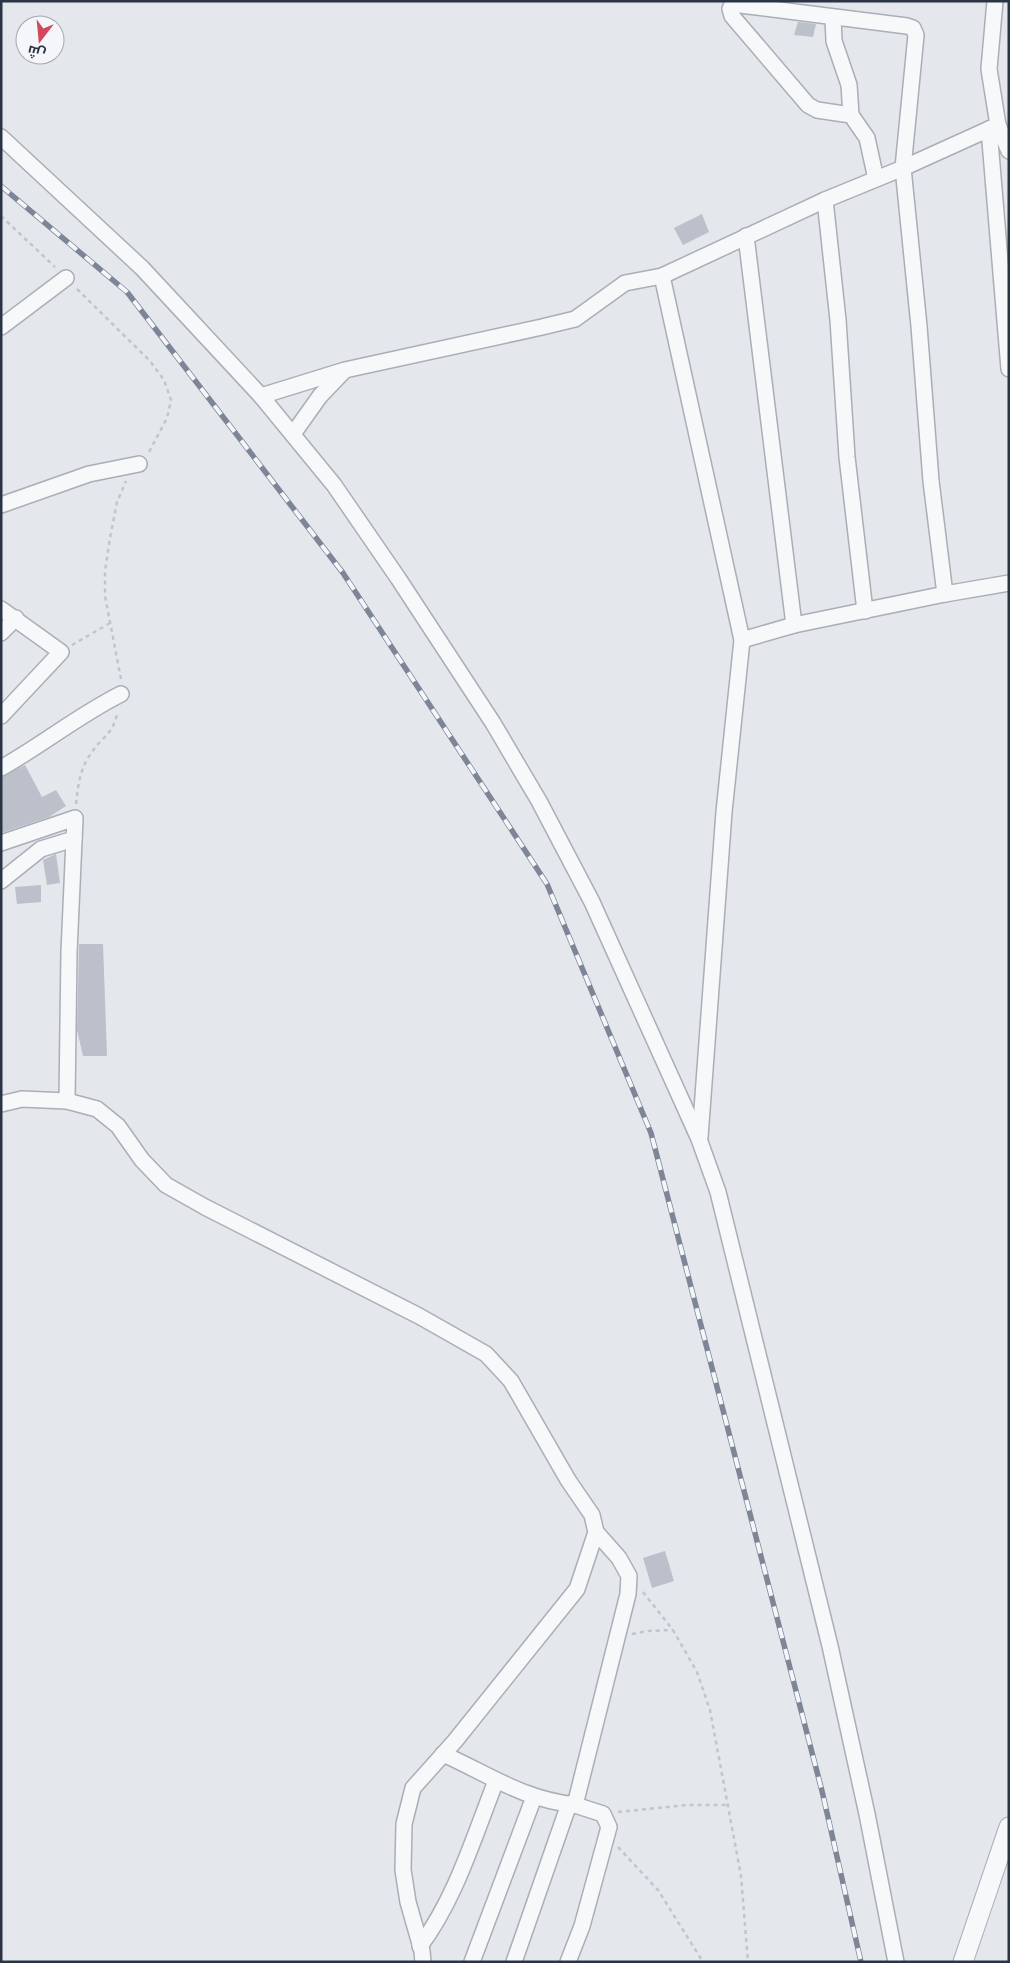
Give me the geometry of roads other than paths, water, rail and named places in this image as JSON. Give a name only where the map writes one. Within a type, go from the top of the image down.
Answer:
[{"type":"street","points":[[996,1],[989,69],[1009,362]]},
{"type":"street","points":[[851,115],[817,110],[808,105],[732,16],[730,9],[732,4],[797,7],[833,17],[907,26],[913,28],[916,35],[903,168],[919,326],[931,480],[945,594]]},
{"type":"street","points":[[833,17],[834,40],[849,85],[851,115],[867,138],[876,179]]},
{"type":"street","points":[[993,128],[1009,151]]},
{"type":"street","points":[[262,396],[345,370],[575,319],[625,283],[662,276],[825,200],[993,128]]},
{"type":"street","points":[[1,137],[142,268],[262,396],[334,485],[494,723],[535,793],[592,902],[700,1139],[718,1192],[830,1646],[867,1814],[896,1962]]},
{"type":"street","points":[[825,200],[838,320],[847,457],[865,611]]},
{"type":"street","points":[[746,236],[794,625]]},
{"type":"street","points":[[662,276],[742,640],[724,812],[700,1139]]},
{"type":"street","points":[[1,327],[66,278]]},
{"type":"street","points":[[293,434],[320,396],[345,370]]},
{"type":"street","points":[[1,504],[88,474],[138,464]]},
{"type":"street","points":[[742,640],[794,625],[1009,583]]},
{"type":"street","points":[[1,609],[61,652],[1,716]]},
{"type":"street","points":[[1,633],[16,618]]},
{"type":"street","points":[[1,768],[36,748],[94,707],[121,694]]},
{"type":"street","points":[[1,842],[75,818],[67,1101]]},
{"type":"street","points":[[1,881],[41,849],[74,839]]},
{"type":"street","points":[[1,1104],[22,1099],[67,1101],[97,1109],[118,1126],[154,1175],[166,1185],[205,1207],[419,1316],[486,1354],[511,1382],[568,1480],[592,1515],[596,1532],[619,1558],[629,1576],[628,1594],[572,1804],[514,1962]]},
{"type":"street","points":[[423,1962],[408,1902],[403,1870],[404,1824],[413,1788],[443,1754],[577,1589],[596,1532]]},
{"type":"street","points":[[443,1754],[484,1773],[496,1781],[534,1797],[572,1804],[603,1814],[609,1827],[582,1926],[568,1962]]},
{"type":"street","points":[[420,1946],[432,1930],[456,1881],[496,1781]]},
{"type":"street","points":[[472,1962],[534,1797]]},
{"type":"street","points":[[963,1962],[1009,1828]]},
{"type":"railway","points":[[1,186],[127,292],[343,573],[547,884],[651,1133],[822,1791],[861,1962]]}]
